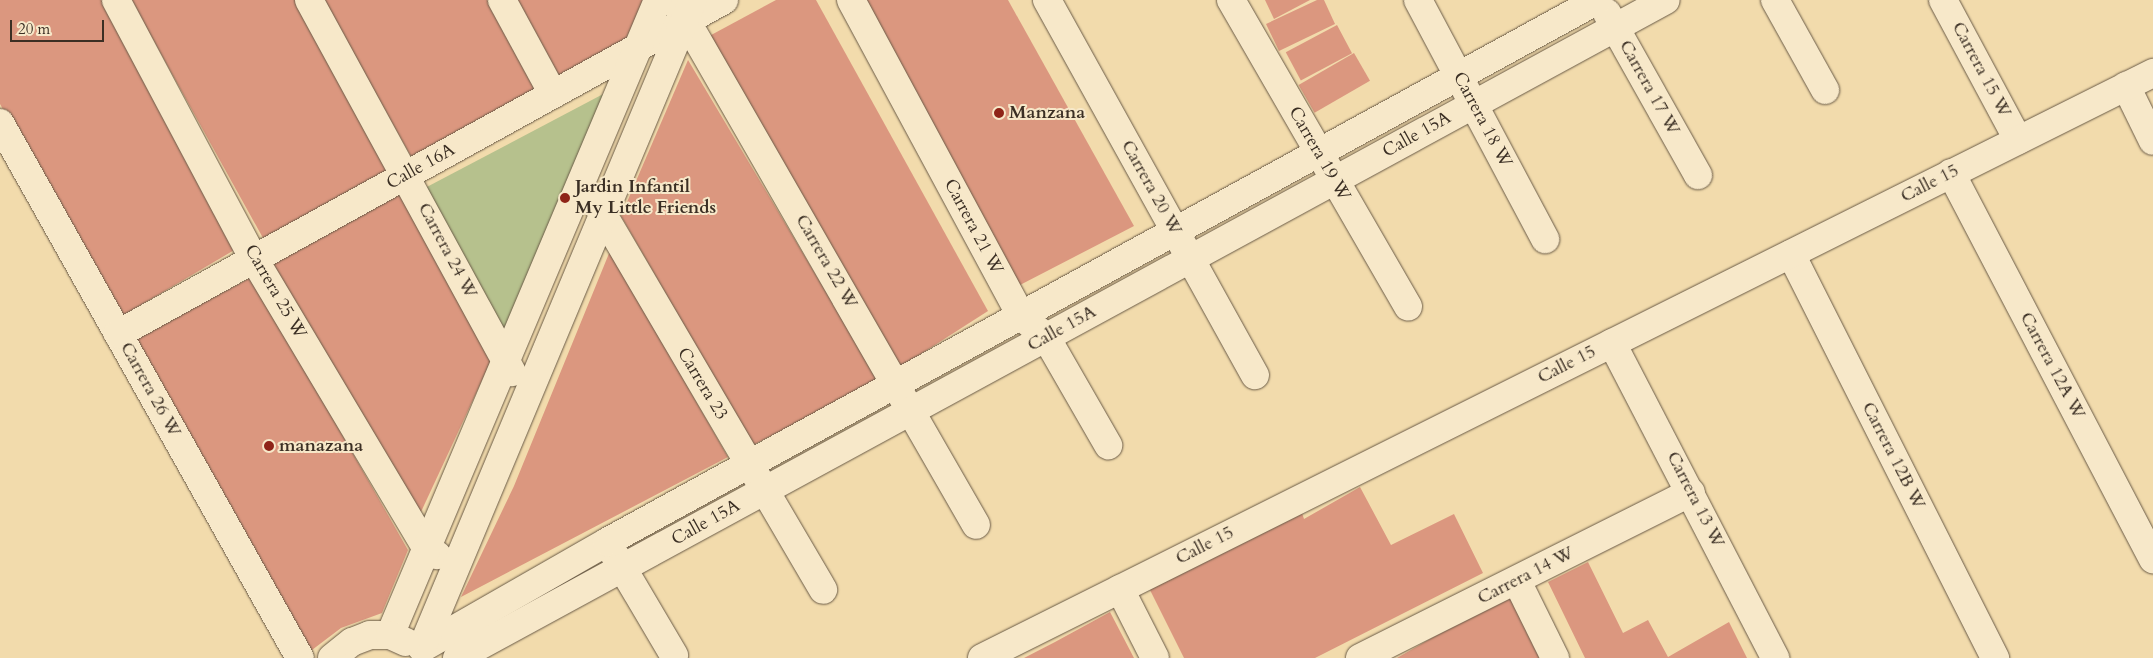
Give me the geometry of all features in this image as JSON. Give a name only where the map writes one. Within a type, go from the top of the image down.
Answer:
[{"type":"street","name":"Carrera 25 W","points":[[116,0],[254,259],[426,549],[456,566]]},
{"type":"street","name":"Carrera 24 W","points":[[309,0],[407,175],[506,361],[528,396]]},
{"type":"street","points":[[502,0],[553,94]]},
{"type":"street","points":[[390,635],[584,176],[635,48],[658,0]]},
{"type":"street","name":"Calle 16A","points":[[118,334],[635,48],[684,7],[724,0]]},
{"type":"street","name":"Carrera 21 W","points":[[851,0],[1021,316],[1046,337],[1108,445]]},
{"type":"street","name":"Carrera 20 W","points":[[1047,0],[1255,375]]},
{"type":"street","name":"Carrera 19 W","points":[[1231,0],[1408,306]]},
{"type":"street","name":"Carrera 18 W","points":[[1418,0],[1545,239]]},
{"type":"street","name":"Calle 15A","points":[[427,653],[607,542],[1599,0]]},
{"type":"street","name":"Carrera 17 W","points":[[1599,0],[1698,175]]},
{"type":"street","name":"Calle 15A","points":[[457,658],[1666,0]]},
{"type":"street","points":[[1775,0],[1824,90]]},
{"type":"street","name":"Carrera 15 W","points":[[1943,0],[2018,140]]},
{"type":"street","points":[[332,658],[352,642],[370,635],[390,635],[427,653],[456,566],[604,217],[684,7]]},
{"type":"street","name":"Carrera 22 W","points":[[684,7],[976,525]]},
{"type":"street","name":"Calle 15","points":[[982,658],[2153,72]]},
{"type":"street","points":[[2126,86],[2153,141]]},
{"type":"street","name":"Carrera 26 W","points":[[0,123],[300,658]]},
{"type":"street","name":"Carrera 12A W","points":[[1951,173],[2153,559]]},
{"type":"street","name":"Carrera 23","points":[[584,176],[604,217],[750,464],[763,491],[823,590]]},
{"type":"street","name":"Carrera 12B W","points":[[1791,254],[1995,658]]},
{"type":"street","name":"Carrera 13 W","points":[[1612,343],[1691,492],[1775,658]]},
{"type":"street","name":"Carrera 14 W","points":[[1362,657],[1517,581],[1691,492]]},
{"type":"street","points":[[607,542],[674,655]]},
{"type":"street","points":[[1517,581],[1555,658]]},
{"type":"street","points":[[1120,589],[1154,658]]},
{"type":"green space","points":[[607,92],[503,333],[423,189]]},
{"type":"building","points":[[0,0],[103,0],[236,249],[119,318],[0,104]]},
{"type":"building","points":[[131,0],[301,0],[396,173],[263,238]]},
{"type":"building","points":[[323,0],[493,0],[544,93],[413,160]]},
{"type":"building","points":[[510,0],[650,0],[634,37],[554,83]]},
{"type":"building","points":[[776,0],[816,0],[988,311],[899,368],[700,41]]},
{"type":"building","name":"Manzana","points":[[866,0],[1008,0],[1134,226],[1020,285]]},
{"type":"building","points":[[1265,0],[1310,0],[1274,19]]},
{"type":"building","points":[[1317,0],[1324,0],[1335,24],[1279,51],[1266,24]]},
{"type":"building","points":[[1337,25],[1352,53],[1301,80],[1286,52]]},
{"type":"building","points":[[1354,53],[1370,81],[1315,113],[1299,85]]},
{"type":"building","points":[[688,60],[879,381],[753,445],[621,216]]},
{"type":"building","name":"manazana","points":[[401,194],[493,357],[420,514],[269,264]]},
{"type":"building","points":[[610,251],[728,457],[461,597],[514,486]]},
{"type":"building","name":"manazana","points":[[252,277],[408,550],[382,613],[341,628],[308,653],[128,342]]},
{"type":"building","points":[[1360,487],[1391,545],[1454,514],[1483,573],[1315,658],[1184,658],[1149,588],[1301,510],[1304,519]]},
{"type":"building","points":[[1588,562],[1623,633],[1648,620],[1668,657],[1729,622],[1747,658],[1585,658],[1548,582]]},
{"type":"building","points":[[1515,595],[1546,658],[1397,658],[1449,628]]},
{"type":"building","points":[[1110,612],[1134,658],[1024,658],[1055,642]]},
{"type":"place","name":"Manzana","points":[[999,113]]},
{"type":"place","name":"Jardin Infantil My Little Friends","points":[[565,198]]},
{"type":"place","name":"manazana","points":[[269,446]]}]
